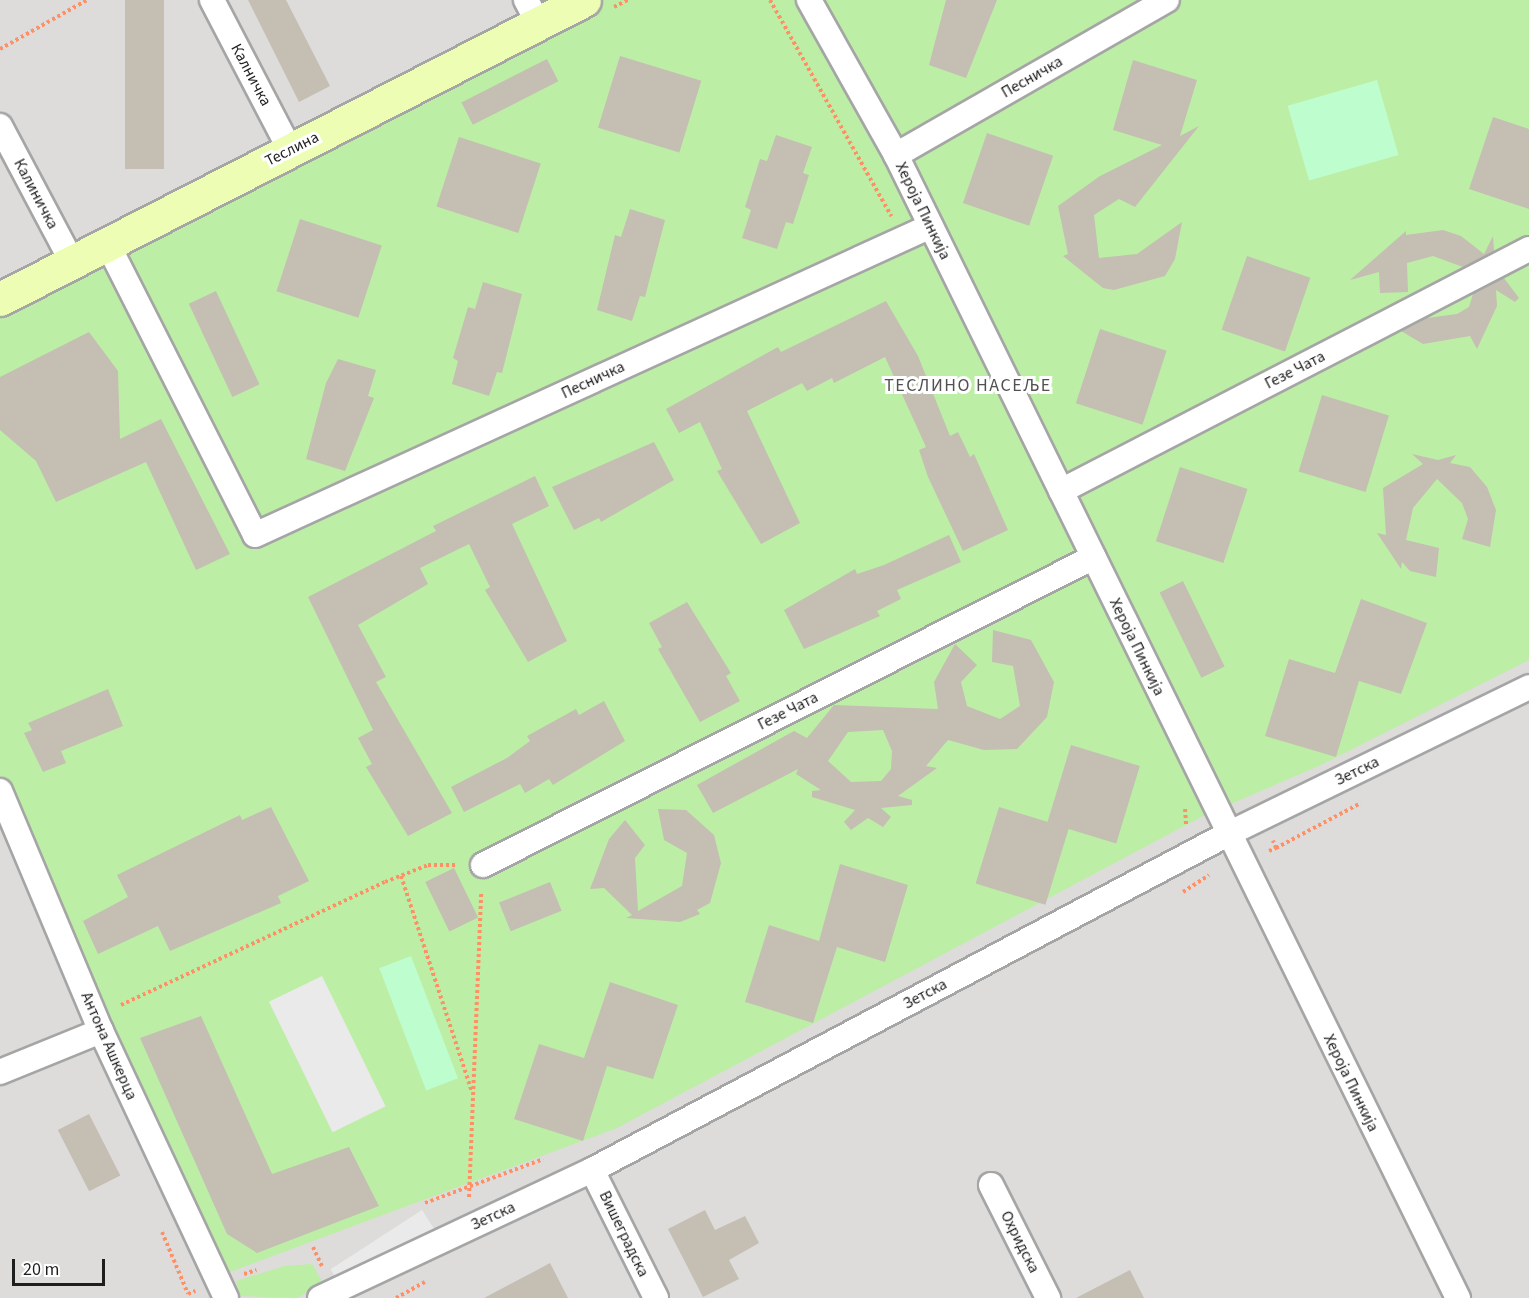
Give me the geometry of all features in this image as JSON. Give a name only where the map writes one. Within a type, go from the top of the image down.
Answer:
[{"type":"street","name":"Калничка","points":[[212,0],[290,150]]},
{"type":"street","name":"Теслина","points":[[0,299],[290,150],[533,12],[584,0]]},
{"type":"street","name":"Хероја Пинкија","points":[[810,0],[896,155],[1458,1298]]},
{"type":"street","name":"Песничка","points":[[896,155],[1167,0]]},
{"type":"street","name":"Калиничка","points":[[0,126],[72,262]]},
{"type":"street","name":"Песничка","points":[[107,243],[255,535],[931,226]]},
{"type":"street","name":"Гезе Чата","points":[[1061,491],[1529,249]]},
{"type":"street","name":"Гезе Чата","points":[[483,865],[1094,557]]},
{"type":"street","name":"Зетска","points":[[320,1298],[592,1170],[1228,834],[1529,687]]},
{"type":"street","name":"Антона Ашкерца","points":[[0,791],[98,1024],[226,1298]]},
{"type":"street","points":[[0,1072],[98,1024]]},
{"type":"street","name":"Вишеградска","points":[[592,1170],[656,1298]]},
{"type":"street","name":"Охридска","points":[[991,1185],[1048,1298]]},
{"type":"path","points":[[0,49],[87,0]]},
{"type":"path","points":[[770,0],[903,239]]},
{"type":"path","points":[[1180,797],[1186,830]]},
{"type":"path","points":[[98,1024],[401,876],[428,865],[483,865],[468,1228]]},
{"type":"path","points":[[401,876],[473,1095]]},
{"type":"shaded area","points":[[0,0],[1529,0],[1529,1298],[0,1298]]},
{"type":"shaded area","points":[[322,976],[386,1106],[333,1132],[269,1002]]},
{"type":"shaded area","points":[[422,1210],[435,1230],[344,1289],[331,1269]]},
{"type":"green space","points":[[599,0],[1529,0],[1529,660],[1321,765],[1203,816],[617,1128],[222,1275],[0,776],[0,307]]},
{"type":"green space","points":[[1377,80],[1398,155],[1309,181],[1288,106]]},
{"type":"green space","points":[[411,956],[458,1078],[426,1090],[379,968]]},
{"type":"green space","points":[[312,1264],[323,1283],[297,1298],[240,1296],[236,1281],[284,1266]]},
{"type":"building","points":[[125,0],[164,0],[164,169],[125,169]]},
{"type":"building","points":[[248,0],[286,0],[330,86],[299,102]]},
{"type":"building","points":[[946,0],[997,0],[966,78],[929,65]]},
{"type":"building","points":[[620,56],[701,81],[679,153],[598,128]]},
{"type":"building","points":[[547,59],[558,81],[473,125],[461,103]]},
{"type":"building","points":[[1133,60],[1197,80],[1180,136],[1199,126],[1135,207],[1119,199],[1094,215],[1099,258],[1137,254],[1182,222],[1175,259],[1165,276],[1114,290],[1103,288],[1063,256],[1068,254],[1058,206],[1100,176],[1162,145],[1113,130]]},
{"type":"building","points":[[1493,117],[1529,129],[1529,209],[1469,189]]},
{"type":"building","points":[[987,133],[1053,156],[1029,226],[963,203]]},
{"type":"building","points":[[776,135],[812,147],[803,173],[809,175],[793,224],[786,222],[777,249],[742,238],[751,210],[745,207],[760,159],[767,161]]},
{"type":"building","points":[[459,137],[541,164],[518,233],[436,206]]},
{"type":"building","points":[[630,209],[665,220],[645,297],[640,296],[632,321],[597,310],[615,235],[621,237]]},
{"type":"building","points":[[300,219],[382,246],[358,318],[277,291]]},
{"type":"building","points":[[1443,230],[1461,236],[1484,254],[1493,236],[1494,251],[1463,267],[1433,256],[1407,263],[1408,292],[1380,293],[1379,272],[1350,280],[1406,231],[1406,235]]},
{"type":"building","points":[[1247,256],[1310,278],[1285,352],[1222,330]]},
{"type":"building","points":[[1504,278],[1519,298],[1515,302],[1496,290],[1497,306],[1477,349],[1470,336],[1423,344],[1401,331],[1427,318],[1457,314],[1469,307],[1473,294]]},
{"type":"building","points":[[483,282],[522,294],[502,373],[497,372],[489,396],[452,384],[458,361],[453,358],[468,307],[475,309]]},
{"type":"building","points":[[216,291],[260,384],[232,397],[189,304]]},
{"type":"building","points":[[886,301],[918,356],[950,436],[958,432],[970,457],[974,454],[1008,530],[963,551],[928,477],[919,450],[926,447],[885,357],[834,383],[832,378],[807,391],[802,383],[747,411],[800,523],[761,544],[717,471],[722,469],[700,422],[679,433],[666,409],[778,347],[781,352]]},
{"type":"building","points":[[1100,329],[1167,351],[1142,425],[1076,403]]},
{"type":"building","points":[[89,332],[118,371],[120,439],[161,419],[230,554],[196,570],[146,462],[56,502],[36,461],[0,430],[0,377]]},
{"type":"building","points":[[338,359],[376,370],[368,396],[374,398],[345,471],[306,459],[326,383]]},
{"type":"building","points":[[1322,395],[1389,415],[1366,492],[1299,472]]},
{"type":"building","points":[[654,442],[674,480],[601,522],[599,518],[574,530],[552,487]]},
{"type":"building","points":[[1412,454],[1438,460],[1456,455],[1450,463],[1470,467],[1487,487],[1496,510],[1490,547],[1462,539],[1468,519],[1462,503],[1437,479],[1413,508],[1406,540],[1439,548],[1436,577],[1410,571],[1402,562],[1401,569],[1377,533],[1386,535],[1383,488],[1423,464]]},
{"type":"building","points":[[1180,467],[1248,489],[1223,563],[1156,541]]},
{"type":"building","points":[[535,476],[549,506],[512,524],[567,641],[528,662],[485,590],[490,587],[469,544],[420,568],[428,584],[358,625],[386,677],[376,682],[452,813],[408,836],[366,767],[372,764],[358,738],[373,730],[308,597],[436,531],[433,526]]},
{"type":"building","points":[[949,535],[961,562],[897,590],[901,599],[877,611],[880,616],[804,649],[784,610],[855,569],[857,574],[884,565]]},
{"type":"building","points":[[1183,581],[1225,666],[1201,678],[1160,592]]},
{"type":"building","points":[[1361,599],[1427,623],[1401,694],[1359,681],[1336,757],[1265,736],[1289,659],[1335,673]]},
{"type":"building","points":[[687,602],[731,673],[726,676],[740,701],[700,722],[658,649],[662,647],[649,623]]},
{"type":"building","points":[[993,630],[1031,640],[1054,682],[1047,717],[1017,749],[984,750],[948,740],[926,766],[937,768],[898,796],[912,800],[912,805],[881,808],[891,817],[883,827],[868,818],[851,830],[844,822],[855,810],[812,797],[812,791],[821,790],[796,774],[798,769],[713,813],[697,785],[794,731],[807,738],[834,705],[938,709],[934,682],[955,644],[977,665],[961,682],[967,706],[1000,719],[1020,706],[1013,666],[992,662]],"holes":[[[883,730],[892,751],[891,769],[881,781],[851,782],[828,761],[848,732]]]},
{"type":"building","points":[[108,689],[123,726],[61,751],[66,763],[43,772],[24,733],[32,730],[28,723]]},
{"type":"building","points":[[604,701],[625,741],[553,785],[549,779],[525,793],[520,784],[464,812],[451,787],[507,758],[530,741],[527,736],[576,709],[579,715]]},
{"type":"building","points":[[1071,745],[1140,766],[1116,844],[1047,822]]},
{"type":"building","points":[[271,807],[309,881],[278,896],[281,903],[170,951],[158,926],[98,954],[83,921],[128,897],[117,875],[240,815],[242,820]]},
{"type":"building","points":[[999,807],[1069,828],[1045,905],[976,884]]},
{"type":"building","points":[[658,809],[686,810],[714,835],[721,863],[710,903],[697,910],[700,914],[680,922],[626,918],[632,915],[604,888],[590,889],[609,839],[625,820],[645,845],[635,858],[638,911],[682,886],[687,853],[664,840]]},
{"type":"building","points":[[840,864],[908,885],[885,962],[837,947],[813,1023],[745,1002],[769,925],[819,941]]},
{"type":"building","points":[[454,868],[478,917],[449,931],[425,882]]},
{"type":"building","points":[[550,882],[562,911],[511,931],[499,903]]},
{"type":"building","points":[[610,982],[678,1005],[653,1079],[607,1066],[583,1141],[514,1119],[539,1044],[584,1058]]},
{"type":"building","points":[[201,1016],[272,1174],[349,1147],[379,1206],[257,1253],[227,1234],[140,1038]]},
{"type":"building","points":[[89,1114],[120,1175],[89,1191],[58,1130]]},
{"type":"building","points":[[705,1210],[715,1230],[745,1216],[759,1243],[729,1260],[739,1279],[703,1297],[668,1229]]},
{"type":"building","points":[[550,1263],[568,1298],[484,1298],[539,1269]]},
{"type":"building","points":[[1130,1270],[1144,1298],[1076,1298]]},
{"type":"district","name":"ТЕСЛИНО НАСЕЉЕ","points":[[968,386]]}]
